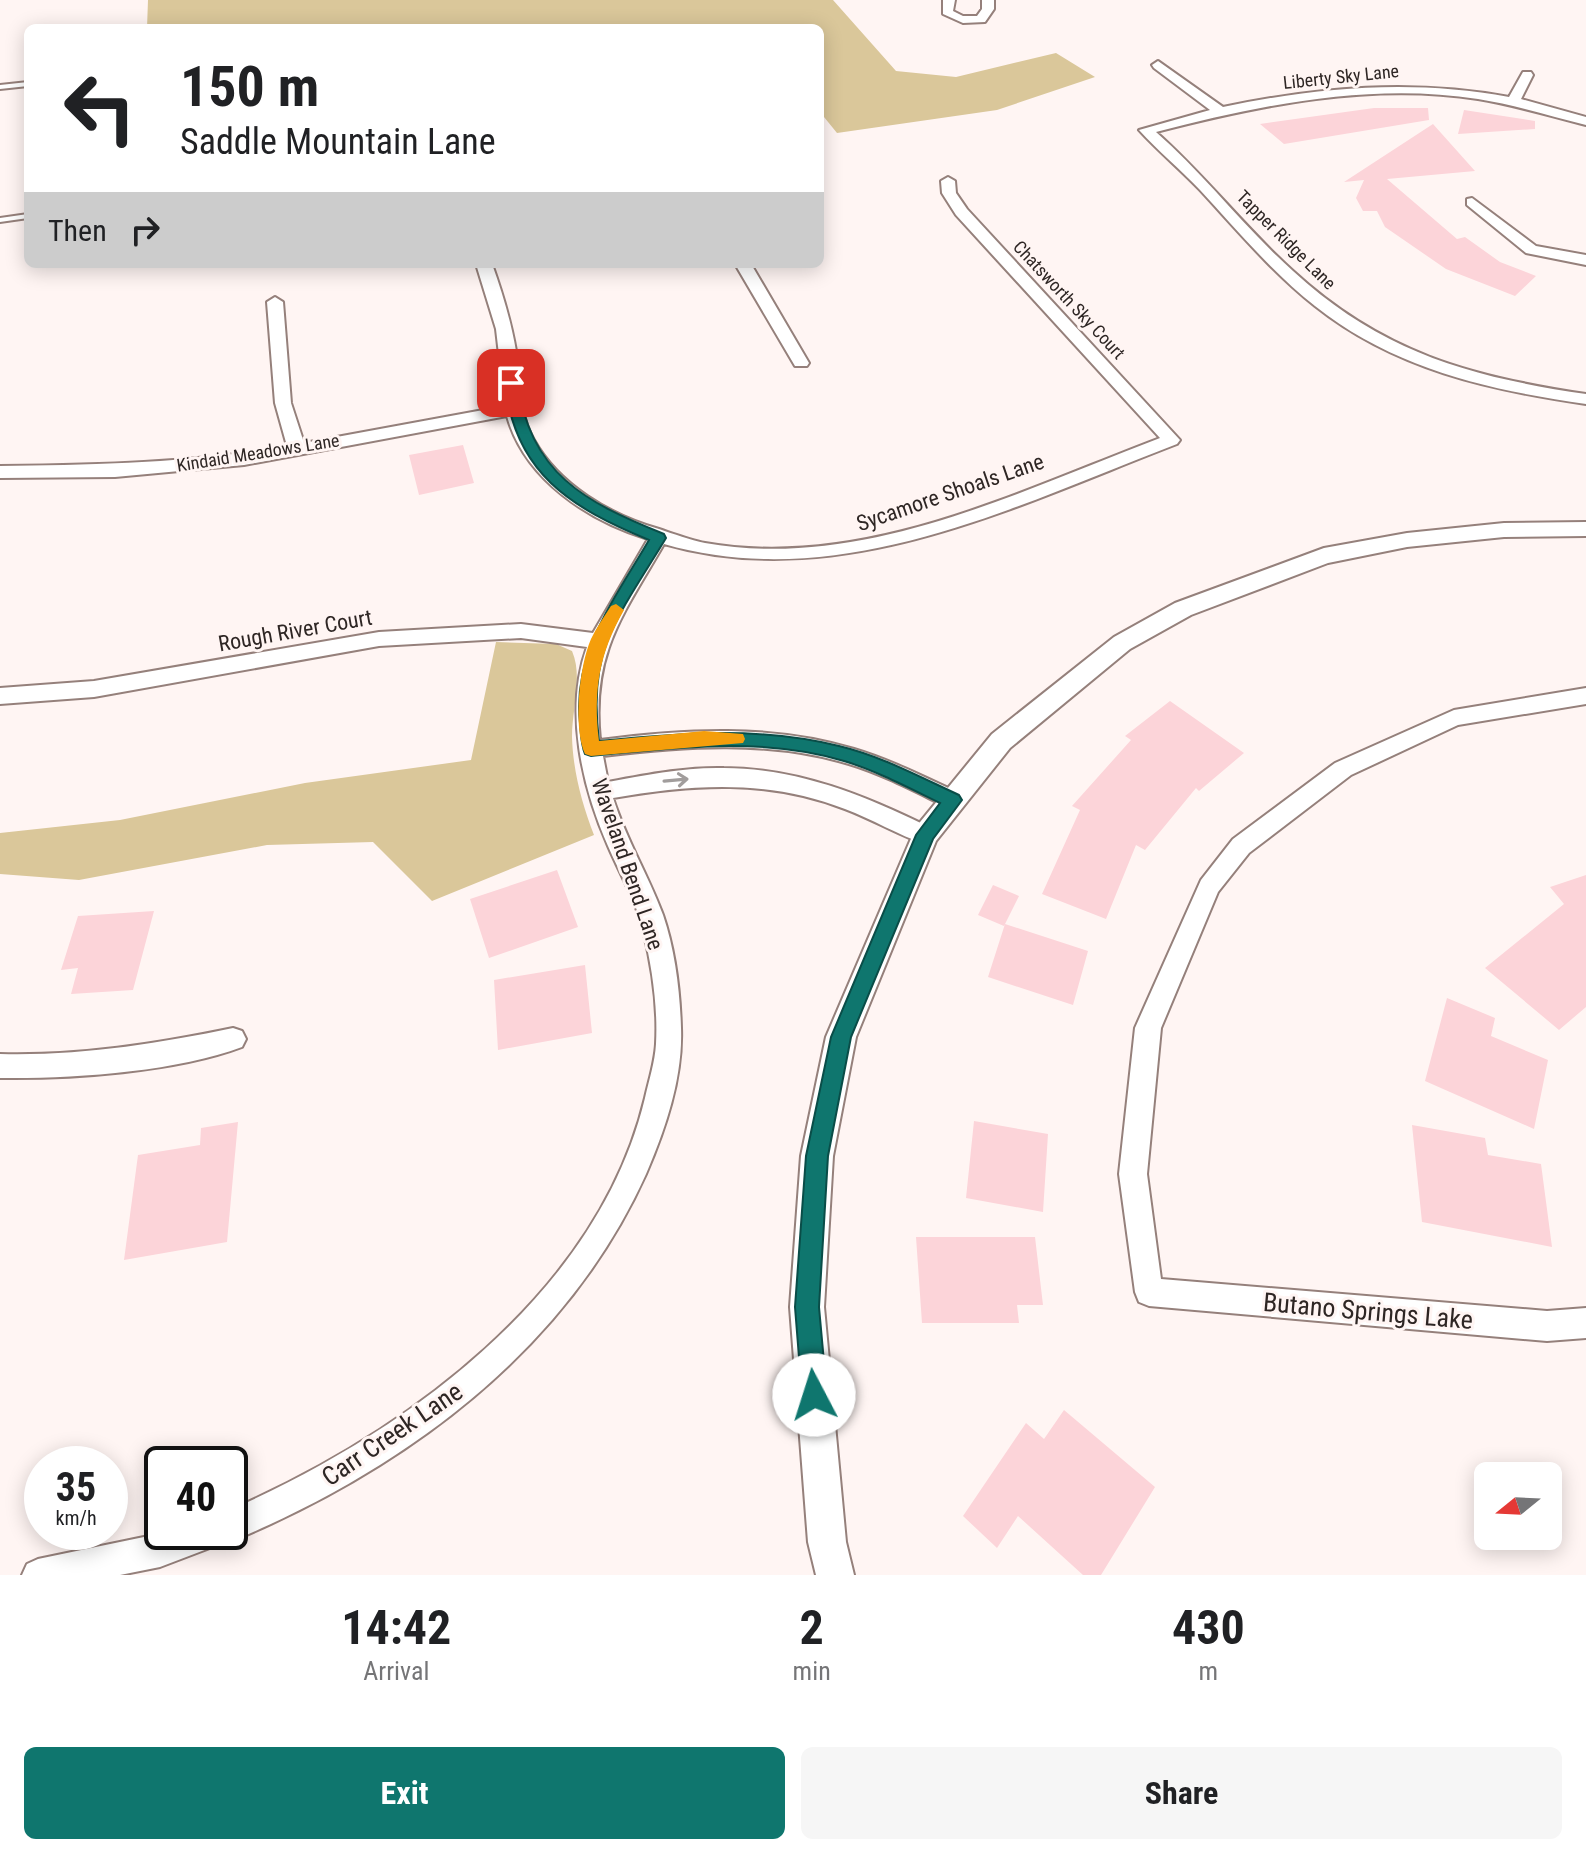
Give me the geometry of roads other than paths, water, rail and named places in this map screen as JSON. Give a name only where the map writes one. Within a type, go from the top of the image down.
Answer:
[{"type":"street","points":[[949,0],[947,12],[954,18],[967,21],[981,19],[988,9],[988,0]]},
{"type":"street","points":[[1158,65],[1220,111]]},
{"type":"street","points":[[1514,100],[1527,75]]},
{"type":"street","name":"Liberty Sky Lane","points":[[1146,130],[1220,111],[1345,92],[1404,87],[1514,100],[1586,121]]},
{"type":"street","name":"Tapper Ridge Lane","points":[[1146,130],[1181,161],[1262,249],[1315,299],[1372,339],[1458,376],[1586,399]]},
{"type":"street","name":"Chatsworth Sky Court","points":[[948,181],[949,193],[961,212],[1171,440]]},
{"type":"street","points":[[1472,202],[1531,250],[1586,260]]},
{"type":"street","name":"Sycamore Shoals Lane","points":[[485,268],[504,330],[514,410],[523,437],[557,483],[604,516],[658,538],[731,553],[806,555],[846,551],[884,543],[943,524],[1171,440]]},
{"type":"street","points":[[745,268],[801,363]]},
{"type":"street","points":[[275,302],[283,403],[297,450]]},
{"type":"street","points":[[1446,391],[1458,376]]},
{"type":"street","name":"Kindaid Meadows Lane","points":[[0,472],[115,471],[191,465],[297,450],[514,410]]},
{"type":"street","points":[[835,1575],[827,1542],[807,1307],[817,1156],[841,1037],[925,835],[1001,741],[1122,643],[1183,609],[1324,556],[1407,540],[1504,530],[1586,529]]},
{"type":"street","name":"Waveland Bend Lane","points":[[504,1351],[558,1294],[613,1217],[650,1133],[667,1058],[665,994],[658,939],[599,792],[587,713],[592,668],[599,641],[658,538]]},
{"type":"street","name":"Rough River Court","points":[[0,696],[94,689],[379,639],[521,631],[599,641]]},
{"type":"street","name":"Butano Springs Lake","points":[[1586,696],[1454,718],[1343,769],[1241,846],[1209,887],[1148,1028],[1133,1174],[1149,1292],[1547,1326],[1586,1323]]},
{"type":"street","points":[[591,749],[704,738],[796,744],[841,753],[876,765],[953,800]]},
{"type":"street","points":[[599,792],[707,777],[769,779],[847,799],[925,835]]},
{"type":"street","points":[[0,1066],[155,1057],[233,1039]]},
{"type":"street","name":"Carr Creek Lane","points":[[248,1519],[353,1467],[445,1403],[504,1351]]},
{"type":"street","points":[[38,1575],[163,1550]]},
{"type":"lane","points":[[0,87],[24,84]]},
{"type":"lane","points":[[0,220],[24,217]]}]
